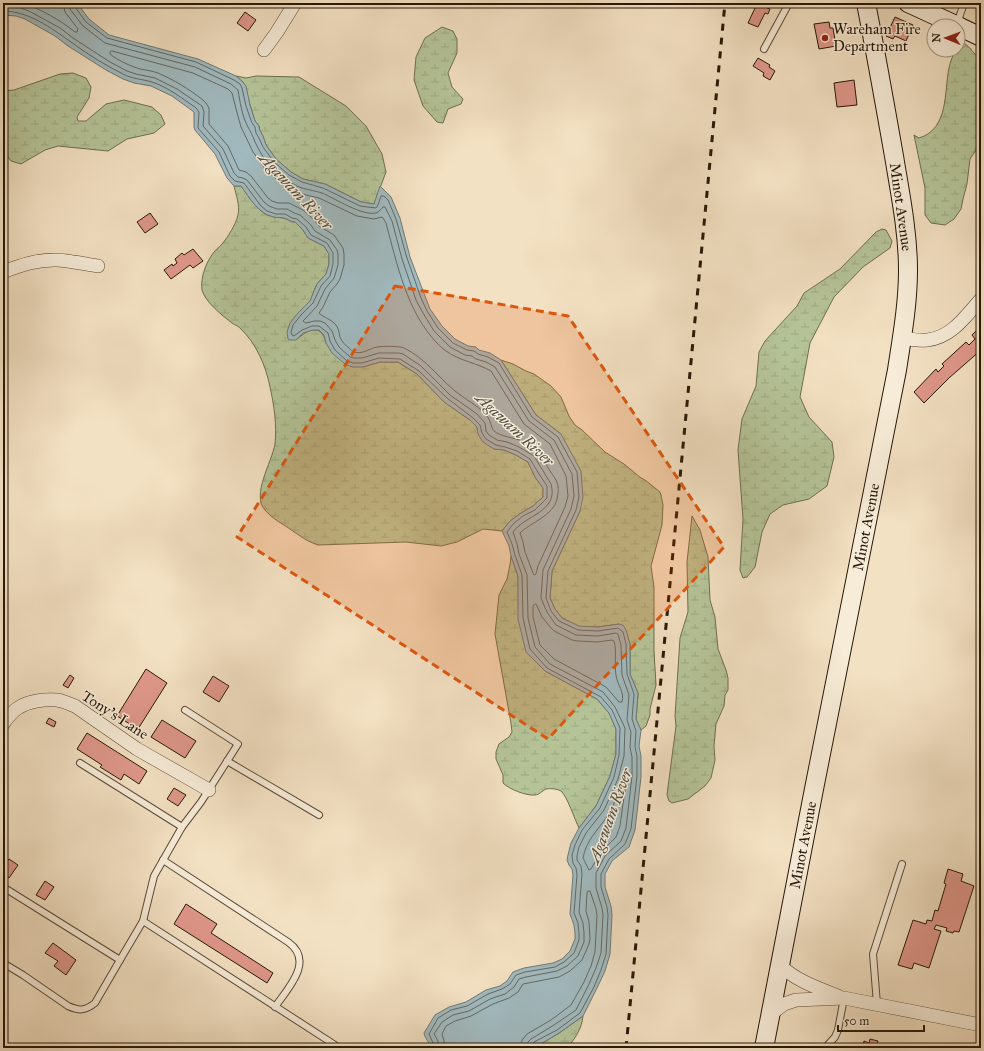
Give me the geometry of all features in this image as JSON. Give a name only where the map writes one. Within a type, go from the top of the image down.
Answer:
[{"type":"main road","name":"Minot Avenue","points":[[764,1048],[897,370],[905,314],[908,269],[906,240],[900,193],[866,3]]},
{"type":"main road","points":[[908,3],[940,18]]},
{"type":"main road","points":[[966,30],[981,37]]},
{"type":"street","points":[[264,50],[295,3]]},
{"type":"street","points":[[3,272],[31,262],[50,260],[98,266]]},
{"type":"street","points":[[902,338],[928,340],[941,337],[958,326],[981,299]]},
{"type":"street","name":"Tony's Lane","points":[[3,724],[14,710],[24,704],[42,700],[57,700],[65,702],[75,706],[137,749],[208,790]]},
{"type":"street","points":[[780,965],[797,978],[844,998]]},
{"type":"street","points":[[771,1014],[784,1004],[792,1001],[802,999],[844,998],[981,1025]]},
{"type":"lane","points":[[764,49],[789,3]]},
{"type":"lane","points":[[958,18],[961,4]]},
{"type":"lane","points":[[3,963],[75,1010],[83,1010],[94,1002],[143,921],[154,876],[182,826],[201,802],[238,744],[185,710]]},
{"type":"lane","points":[[227,761],[318,816]]},
{"type":"lane","points":[[80,763],[182,826]]},
{"type":"lane","points":[[163,860],[288,942],[298,951],[300,957],[298,970],[292,982],[275,1007]]},
{"type":"lane","points":[[877,1004],[873,954],[902,864]]},
{"type":"lane","points":[[3,887],[120,960]]},
{"type":"lane","points":[[143,921],[335,1045]]},
{"type":"lane","points":[[825,1048],[835,1037],[838,1030],[844,998]]},
{"type":"highlighted area","points":[[395,286],[568,316],[724,547],[548,739],[237,537]]},
{"type":"green space","points":[[442,27],[453,31],[457,39],[457,53],[448,73],[452,87],[463,99],[461,104],[448,109],[443,123],[437,122],[423,106],[414,80],[416,57],[425,38]]},
{"type":"green space","points":[[966,45],[981,60],[981,141],[970,159],[967,184],[961,209],[954,219],[945,225],[931,223],[925,215],[925,188],[914,135],[919,138],[929,133],[936,127],[943,109],[949,66],[952,58],[966,58]]},
{"type":"green space","points":[[73,73],[86,78],[91,87],[89,98],[77,117],[78,121],[86,121],[106,104],[124,100],[152,107],[161,115],[165,124],[154,133],[127,139],[108,151],[58,146],[45,150],[21,164],[11,161],[3,150],[3,91],[14,90],[60,74]]},
{"type":"green space","points":[[236,76],[246,78],[256,76],[299,77],[346,106],[366,126],[382,154],[386,172],[374,204],[361,202],[325,184],[303,179],[291,172],[276,159],[266,145],[259,126],[255,121],[243,82]]},
{"type":"green space","points":[[234,186],[241,186],[263,213],[295,222],[308,238],[324,246],[329,254],[329,264],[326,274],[317,284],[310,301],[298,313],[296,340],[309,331],[317,330],[324,336],[326,343],[363,367],[380,362],[398,362],[417,374],[444,402],[470,420],[477,427],[478,434],[494,449],[504,450],[528,462],[535,477],[543,488],[543,497],[533,506],[510,521],[502,531],[483,529],[457,542],[441,546],[406,542],[318,545],[300,536],[276,520],[265,510],[261,504],[261,487],[275,444],[276,430],[273,401],[266,371],[260,355],[246,334],[215,308],[204,295],[202,290],[203,274],[207,264],[212,255],[227,238],[237,219],[238,200]]},
{"type":"green space","points":[[882,229],[886,230],[892,241],[890,248],[863,267],[834,297],[810,343],[800,397],[809,417],[832,442],[834,457],[827,486],[809,499],[783,505],[770,514],[762,532],[755,567],[747,577],[743,578],[740,570],[743,519],[738,450],[742,419],[756,386],[759,352],[765,341],[797,306],[804,293],[840,269],[876,232]]},
{"type":"green space","points":[[501,360],[534,374],[551,386],[561,397],[569,416],[575,425],[605,452],[624,464],[660,492],[663,505],[662,525],[651,566],[654,587],[654,651],[656,685],[650,715],[646,726],[641,730],[636,719],[638,693],[630,674],[630,644],[619,624],[598,627],[579,627],[562,618],[555,609],[550,598],[552,571],[580,511],[561,434],[536,415]]},
{"type":"green space","points":[[692,516],[700,530],[708,557],[710,600],[715,617],[718,649],[728,678],[728,690],[725,695],[724,706],[716,724],[714,746],[715,760],[711,778],[705,786],[688,799],[672,803],[669,801],[667,795],[676,726],[675,716],[680,638],[688,612],[687,562]]},
{"type":"green space","points":[[511,556],[518,576],[519,619],[545,671],[597,699],[609,713],[616,729],[616,754],[610,776],[596,806],[579,828],[561,791],[556,789],[548,789],[538,794],[531,795],[513,790],[503,783],[503,775],[496,759],[496,752],[499,744],[509,737],[512,732],[495,634],[499,595],[507,579]]},
{"type":"green space","points":[[583,1016],[578,1033],[567,1048],[534,1048],[559,1033]]},
{"type":"water","name":"Agawam River","points":[[3,3],[77,3],[89,19],[109,35],[198,59],[236,76],[246,86],[255,121],[259,126],[266,145],[276,159],[291,172],[303,179],[325,184],[361,202],[374,204],[380,186],[391,197],[400,218],[410,257],[430,309],[442,326],[455,339],[468,346],[476,347],[479,350],[490,353],[501,360],[536,415],[561,434],[581,471],[583,497],[580,511],[552,571],[550,598],[555,609],[562,618],[579,626],[598,627],[619,624],[623,625],[626,630],[630,644],[630,674],[638,693],[636,719],[641,730],[639,746],[641,756],[641,777],[635,830],[629,847],[612,861],[605,874],[605,887],[611,906],[612,915],[610,954],[605,971],[583,1016],[534,1048],[430,1048],[424,1033],[435,1015],[449,1007],[466,1002],[486,990],[500,986],[507,981],[513,972],[524,968],[553,963],[562,959],[570,951],[575,939],[575,933],[570,914],[573,875],[572,869],[567,860],[568,855],[571,843],[579,828],[596,806],[610,776],[616,754],[616,729],[609,713],[597,699],[545,671],[526,652],[518,619],[518,576],[509,546],[502,531],[510,521],[533,506],[543,497],[543,488],[535,477],[528,462],[504,450],[494,449],[483,442],[478,434],[477,427],[470,420],[444,402],[417,374],[398,362],[380,362],[363,367],[352,367],[345,364],[332,353],[326,343],[324,335],[319,330],[303,333],[296,340],[288,339],[287,332],[290,323],[310,301],[317,284],[326,274],[329,264],[329,254],[324,246],[308,238],[295,222],[263,213],[241,186],[234,186],[227,178],[215,154],[195,130],[194,112],[172,96],[151,86],[134,83],[123,79],[106,70],[55,36],[25,19],[16,16],[3,15]]},
{"type":"building","points":[[753,3],[769,3],[767,8],[770,9],[768,14],[765,13],[758,27],[748,23],[756,6],[752,5]]},
{"type":"building","points":[[245,12],[256,20],[248,31],[237,23]]},
{"type":"building","points":[[895,17],[913,25],[906,41],[895,36],[893,39],[886,36]]},
{"type":"building","points":[[829,22],[830,28],[833,28],[836,46],[819,49],[814,24]]},
{"type":"building","points":[[758,58],[770,65],[769,67],[775,71],[770,80],[763,76],[764,73],[753,66]]},
{"type":"building","points":[[854,80],[857,105],[837,107],[834,83]]},
{"type":"building","points":[[150,213],[158,224],[145,233],[137,222]]},
{"type":"building","points":[[193,249],[203,261],[193,268],[190,265],[171,279],[164,270],[172,264],[173,266],[177,263],[175,259],[182,253],[184,255]]},
{"type":"building","points":[[981,326],[981,350],[949,378],[924,403],[914,392],[936,369],[938,372],[944,366],[942,364],[966,342],[969,345],[975,339],[972,335]]},
{"type":"building","points":[[146,669],[167,683],[138,729],[117,716]]},
{"type":"building","points":[[70,675],[74,678],[68,688],[63,685]]},
{"type":"building","points":[[213,676],[229,686],[219,702],[203,692]]},
{"type":"building","points":[[49,718],[56,722],[54,727],[46,723]]},
{"type":"building","points":[[162,720],[196,741],[185,758],[151,737]]},
{"type":"building","points":[[87,733],[147,771],[139,784],[124,774],[121,780],[100,767],[102,765],[77,749]]},
{"type":"building","points":[[174,788],[186,795],[178,806],[167,799]]},
{"type":"building","points":[[9,859],[18,865],[9,878],[3,874],[3,868]]},
{"type":"building","points":[[948,869],[963,874],[961,881],[974,886],[959,932],[954,931],[953,933],[946,931],[947,928],[936,925],[934,929],[941,931],[929,968],[914,963],[912,969],[898,965],[913,920],[926,924],[927,920],[932,921],[935,910],[938,911],[946,884],[944,883]]},
{"type":"building","points":[[45,881],[54,887],[45,900],[36,895]]},
{"type":"building","points":[[186,904],[217,924],[211,933],[273,973],[267,983],[174,924]]},
{"type":"building","points":[[53,943],[76,960],[66,975],[54,966],[58,961],[45,953]]},
{"type":"building","points":[[870,1039],[878,1041],[876,1048],[862,1048],[864,1041],[869,1043]]},
{"type":"railway","points":[[626,1048],[725,3]]},
{"type":"place","name":"Wareham Fire Department","points":[[825,38]]}]
